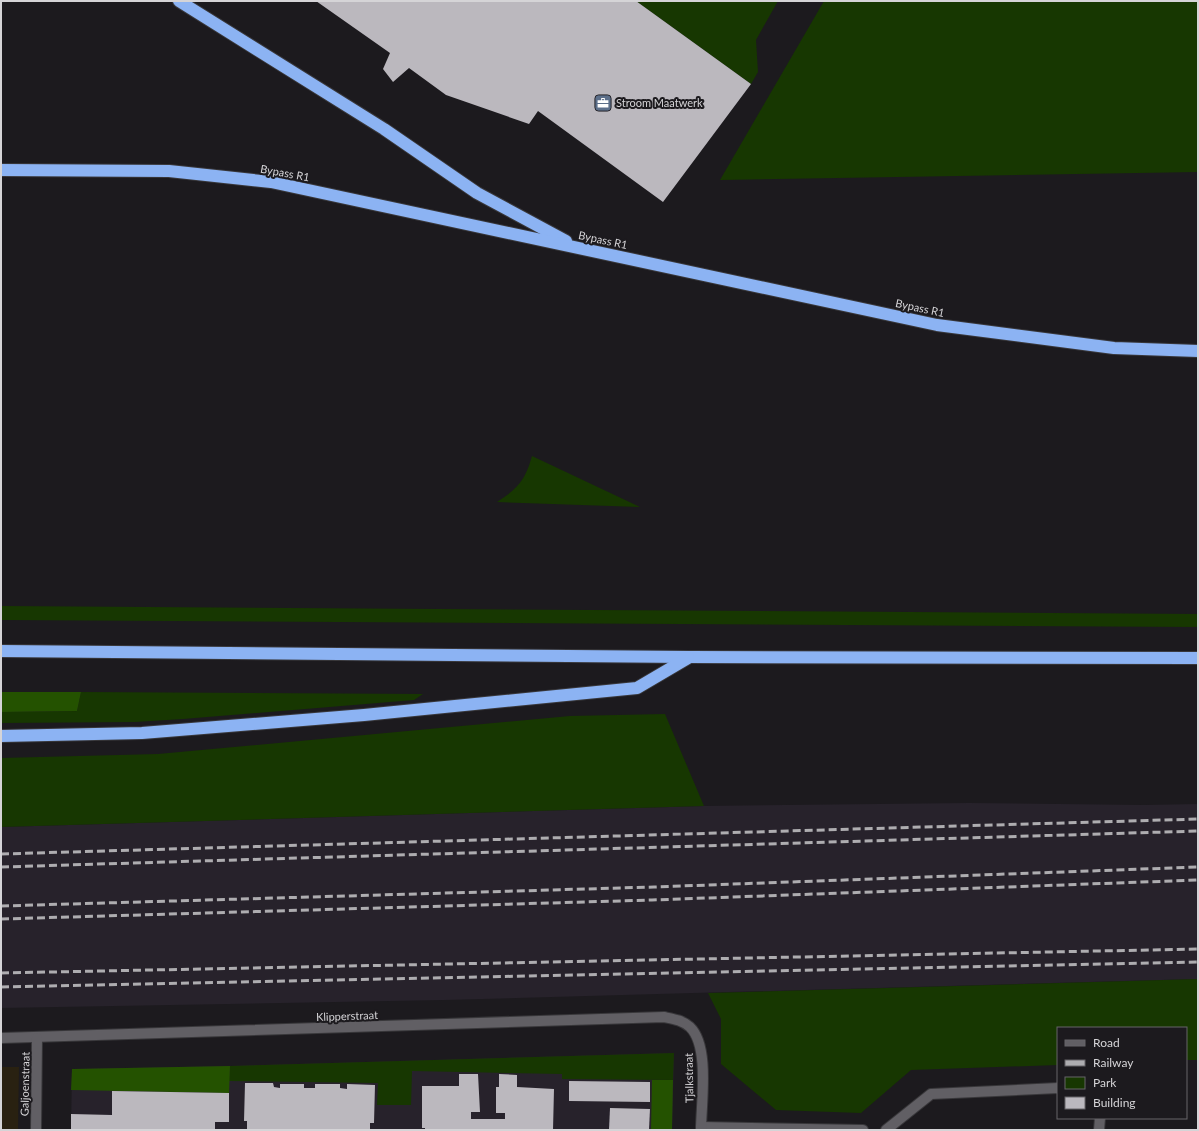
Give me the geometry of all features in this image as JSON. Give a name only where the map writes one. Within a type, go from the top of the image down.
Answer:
[{"type":"highway","points":[[179,1],[384,129],[477,193],[579,248]]},
{"type":"highway","name":"Bypass R1","points":[[1,170],[169,171],[271,182],[937,325],[1114,348],[1198,351]]},
{"type":"highway","points":[[1,651],[689,657],[1198,658]]},
{"type":"highway","points":[[1,736],[142,733],[364,715],[637,688],[689,657]]},
{"type":"street","name":"Klipperstraat","points":[[1,1038],[664,1017],[680,1020],[691,1028]]},
{"type":"street","name":"Tjalkstraat","points":[[691,1028],[700,1048],[703,1072],[701,1128]]},
{"type":"street","name":"Galjoenstraat","points":[[36,1130],[38,1038]]},
{"type":"street","points":[[886,1130],[930,1094],[1057,1088]]},
{"type":"street","points":[[1100,1119],[1100,1130]]},
{"type":"street","points":[[701,1128],[864,1130]]},
{"type":"shaded area","points":[[969,803],[1144,805],[1198,804],[1198,979],[444,1000],[1,1008],[1,827],[704,806]]},
{"type":"shaded area","points":[[674,1053],[672,1130],[71,1130],[72,1069]]},
{"type":"shaded area","points":[[1,1067],[19,1067],[18,1130],[1,1130]]},
{"type":"green space","points":[[636,1],[778,1],[756,40],[758,72],[751,84]]},
{"type":"green space","points":[[824,1],[1198,1],[1198,172],[720,180]]},
{"type":"green space","points":[[532,456],[640,507],[497,502],[520,483],[527,472]]},
{"type":"green space","points":[[1,606],[1198,614],[1198,627],[1,620]]},
{"type":"green space","points":[[1,692],[81,692],[77,711],[1,712]]},
{"type":"green space","points":[[81,692],[423,694],[414,700],[183,719],[135,722],[1,723],[1,712],[77,711]]},
{"type":"green space","points":[[665,714],[704,806],[1,827],[1,758],[158,754],[570,716]]},
{"type":"green space","points":[[1198,979],[1198,1060],[1187,1060],[1187,1027],[1057,1027],[1057,1065],[911,1070],[861,1113],[776,1110],[721,1064],[721,1019],[708,993]]},
{"type":"green space","points":[[674,1053],[673,1080],[562,1079],[562,1074],[412,1071],[411,1105],[377,1105],[378,1083],[229,1081],[230,1066]]},
{"type":"green space","points":[[230,1066],[229,1093],[71,1090],[72,1069]]},
{"type":"green space","points":[[652,1080],[673,1080],[672,1130],[651,1130]]},
{"type":"building","name":"Stroom Maatwerk","points":[[316,1],[636,1],[751,84],[663,202],[538,111],[529,124],[446,95],[409,68],[393,82],[383,69],[390,53]]},
{"type":"building","points":[[459,1074],[478,1074],[480,1112],[471,1112],[471,1119],[505,1119],[505,1113],[496,1113],[496,1087],[499,1087],[499,1074],[517,1075],[517,1087],[554,1089],[553,1130],[425,1130],[425,1128],[422,1128],[422,1086],[459,1086]]},
{"type":"building","points":[[569,1081],[650,1082],[650,1102],[569,1101]]},
{"type":"building","points":[[245,1083],[273,1083],[274,1087],[280,1088],[280,1084],[304,1084],[304,1088],[315,1088],[315,1084],[340,1084],[340,1088],[347,1089],[347,1084],[375,1085],[374,1123],[370,1123],[370,1130],[247,1130],[247,1121],[244,1121]]},
{"type":"building","points":[[112,1091],[229,1093],[229,1122],[215,1122],[215,1130],[71,1130],[71,1114],[112,1115]]},
{"type":"building","points":[[610,1108],[650,1109],[649,1130],[609,1130]]},
{"type":"railway","points":[[1,854],[1198,819]]},
{"type":"railway","points":[[1,867],[1198,831]]},
{"type":"railway","points":[[1,906],[654,887],[1198,867]]},
{"type":"railway","points":[[1,919],[652,900],[1198,880]]},
{"type":"railway","points":[[1,973],[1198,949]]},
{"type":"railway","points":[[1,987],[1198,962]]},
{"type":"place","name":"Stroom Maatwerk","points":[[603,103]]}]
